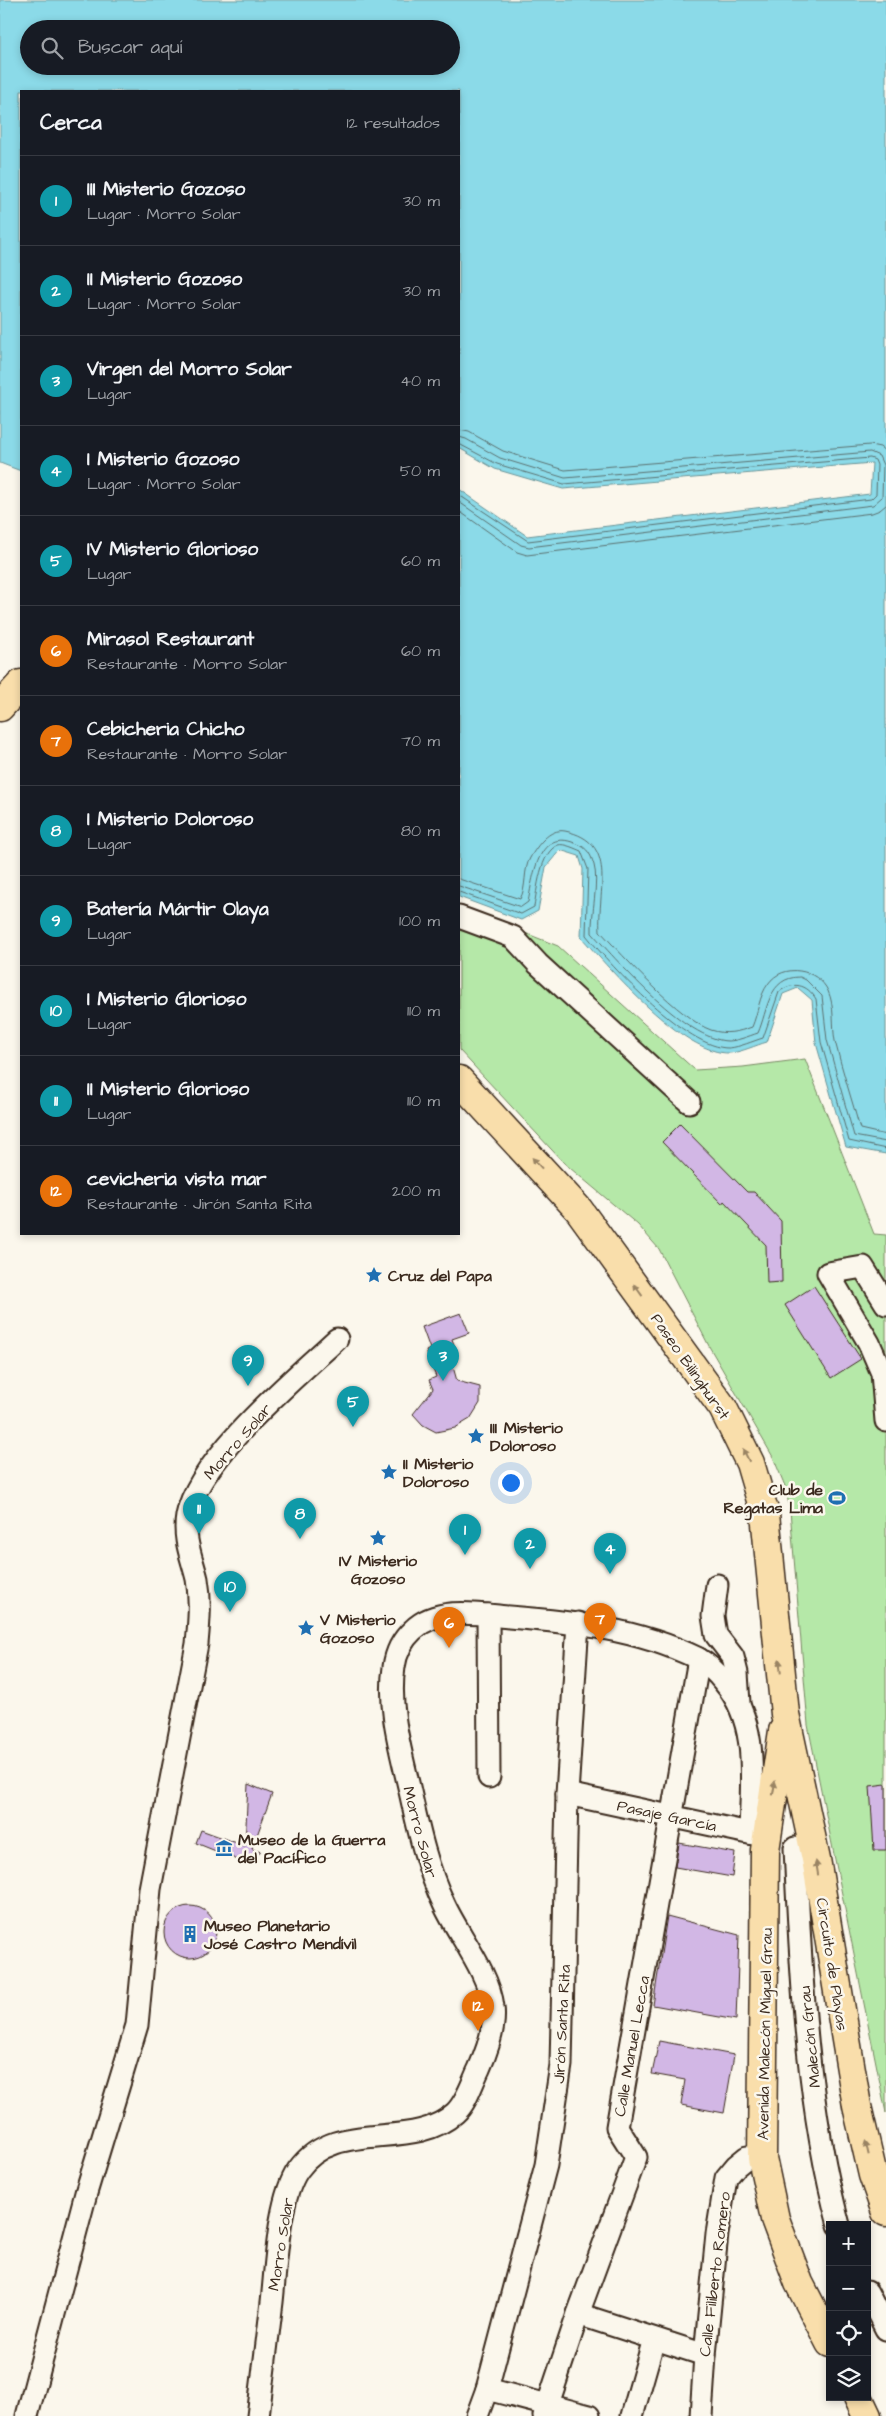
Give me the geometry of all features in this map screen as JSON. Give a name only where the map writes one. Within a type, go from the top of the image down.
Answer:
[{"type":"main road","points":[[0,707],[20,685]]},
{"type":"main road","name":"Paseo Bilinghurst","points":[[460,1081],[579,1210],[723,1408],[750,1463],[765,1514],[785,1714]]},
{"type":"main road","name":"Avenida Malecón Miguel Grau","points":[[785,1714],[758,1834],[762,2158],[776,2219],[799,2283],[826,2335]]},
{"type":"main road","name":"Circuito de Playas","points":[[785,1714],[802,1838],[857,2106],[873,2175],[886,2212]]},
{"type":"main road","points":[[758,1834],[787,1821],[803,1824],[802,1838]]},
{"type":"main road","points":[[860,2401],[868,2416]]},
{"type":"street","points":[[460,917],[514,937],[538,964],[689,1102]]},
{"type":"street","points":[[848,1309],[885,1303],[863,1268],[828,1273],[848,1309],[878,1341],[886,1421]]},
{"type":"street","name":"Morro Solar","points":[[27,2416],[86,2194],[136,2025],[150,1889],[197,1644],[200,1610],[197,1580],[186,1544],[187,1516],[198,1486],[255,1416],[338,1339]]},
{"type":"street","points":[[717,1585],[713,1616],[716,1635],[734,1657],[739,1706]]},
{"type":"street","name":"Morro Solar","points":[[258,2416],[284,2206],[291,2182],[308,2158],[332,2143],[347,2139],[422,2130],[440,2123],[457,2111],[466,2097],[484,2058],[490,2035],[494,2007],[488,1987],[446,1908],[425,1855],[397,1734],[392,1694],[394,1665],[400,1644],[415,1627],[430,1618],[450,1613],[578,1623],[639,1637],[698,1659],[724,1682],[739,1706],[748,1730],[752,1754],[758,1834]]},
{"type":"street","points":[[488,1615],[489,1777]]},
{"type":"street","name":"Jirón Santa Rita","points":[[477,2416],[487,2389],[546,2164],[562,2064],[567,1794],[578,1623]]},
{"type":"street","name":"Calle Manuel Lecca","points":[[545,2411],[578,2314],[636,2157],[617,2127],[698,1659]]},
{"type":"street","name":"Pasaje García","points":[[567,1794],[758,1834]]},
{"type":"street","name":"Malecón Grau","points":[[802,1838],[800,1948],[816,2110],[828,2185],[838,2221]]},
{"type":"street","name":"Calle Filiberto Romero","points":[[701,2416],[704,2355],[717,2234],[726,2178],[747,2157],[762,2158]]},
{"type":"street","points":[[871,2300],[886,2329]]},
{"type":"street","points":[[578,2314],[704,2355]]},
{"type":"street","points":[[632,2416],[654,2339]]},
{"type":"street","points":[[487,2389],[545,2411],[589,2416]]},
{"type":"green space","name":"Club de Regatas Lima","points":[[460,907],[558,946],[695,1070],[743,1067],[805,1059],[874,1234],[886,1235],[886,2113],[808,1725],[790,1510],[785,1486],[773,1457],[710,1348],[659,1249],[638,1225],[564,1163],[460,1051]]},
{"type":"water","points":[[0,0],[886,0],[886,1154],[846,1147],[816,1043],[812,1000],[798,988],[783,994],[767,1042],[730,1053],[711,1050],[691,1040],[670,1026],[629,989],[581,937],[583,869],[579,856],[560,850],[546,867],[538,911],[521,920],[460,897],[460,490],[527,536],[870,494],[872,463],[563,489],[495,469],[460,449],[460,90],[20,90],[20,471],[0,463]]},
{"type":"building","points":[[680,1124],[747,1192],[754,1192],[781,1221],[782,1282],[767,1283],[766,1245],[724,1201],[722,1204],[662,1142]]},
{"type":"building","points":[[814,1286],[861,1359],[831,1378],[785,1305]]},
{"type":"building","points":[[461,1313],[469,1333],[452,1339],[457,1353],[450,1356],[457,1381],[480,1387],[480,1403],[470,1419],[455,1428],[436,1432],[423,1425],[413,1414],[433,1389],[429,1380],[436,1377],[426,1351],[430,1349],[422,1327]]},
{"type":"building","points":[[248,1784],[272,1794],[252,1849],[261,1852],[248,1862],[243,1862],[196,1843],[201,1830],[245,1846]]},
{"type":"building","points":[[886,1784],[886,1850],[874,1850],[870,1786]]},
{"type":"building","points":[[679,1843],[735,1853],[732,1877],[675,1867]]},
{"type":"building","name":"Museo Planetario José Castro Mendívil","points":[[190,1906],[204,1910],[212,1918],[216,1932],[212,1946],[204,1954],[190,1958],[176,1954],[168,1946],[164,1932],[168,1918],[176,1910]]},
{"type":"building","points":[[667,1916],[739,1935],[736,2020],[653,2005]]},
{"type":"building","points":[[659,2041],[734,2055],[724,2113],[681,2105],[685,2080],[652,2074]]},
{"type":"place","name":"Cruz del Papa","points":[[374,1275]]},
{"type":"place","name":"Virgen del Morro Solar","points":[[443,1381]]},
{"type":"place","name":"Batería Mártir Olaya","points":[[248,1386]]},
{"type":"place","name":"IV Misterio Glorioso","points":[[353,1427]]},
{"type":"place","name":"III Misterio Doloroso","points":[[476,1436]]},
{"type":"place","name":"II Misterio Doloroso","points":[[389,1472]]},
{"type":"place","name":"Club de Regatas Lima","points":[[837,1498]]},
{"type":"place","name":"II Misterio Glorioso","points":[[199,1534]]},
{"type":"place","name":"IV Misterio Gozoso","points":[[378,1538]]},
{"type":"place","name":"I Misterio Doloroso","points":[[300,1539]]},
{"type":"place","name":"III Misterio Gozoso","points":[[465,1555]]},
{"type":"place","name":"II Misterio Gozoso","points":[[530,1569]]},
{"type":"place","name":"I Misterio Gozoso","points":[[610,1574]]},
{"type":"place","name":"I Misterio Glorioso","points":[[230,1612]]},
{"type":"place","name":"V Misterio Gozoso","points":[[306,1628]]},
{"type":"place","name":"Cebicheria Chicho","points":[[600,1644]]},
{"type":"place","name":"Mirasol Restaurant","points":[[449,1648]]},
{"type":"place","name":"Museo de la Guerra del Pacífico","points":[[224,1848]]},
{"type":"place","name":"Museo Planetario José Castro Mendívil","points":[[190,1934]]},
{"type":"place","name":"cevicheria vista mar","points":[[478,2031]]}]
